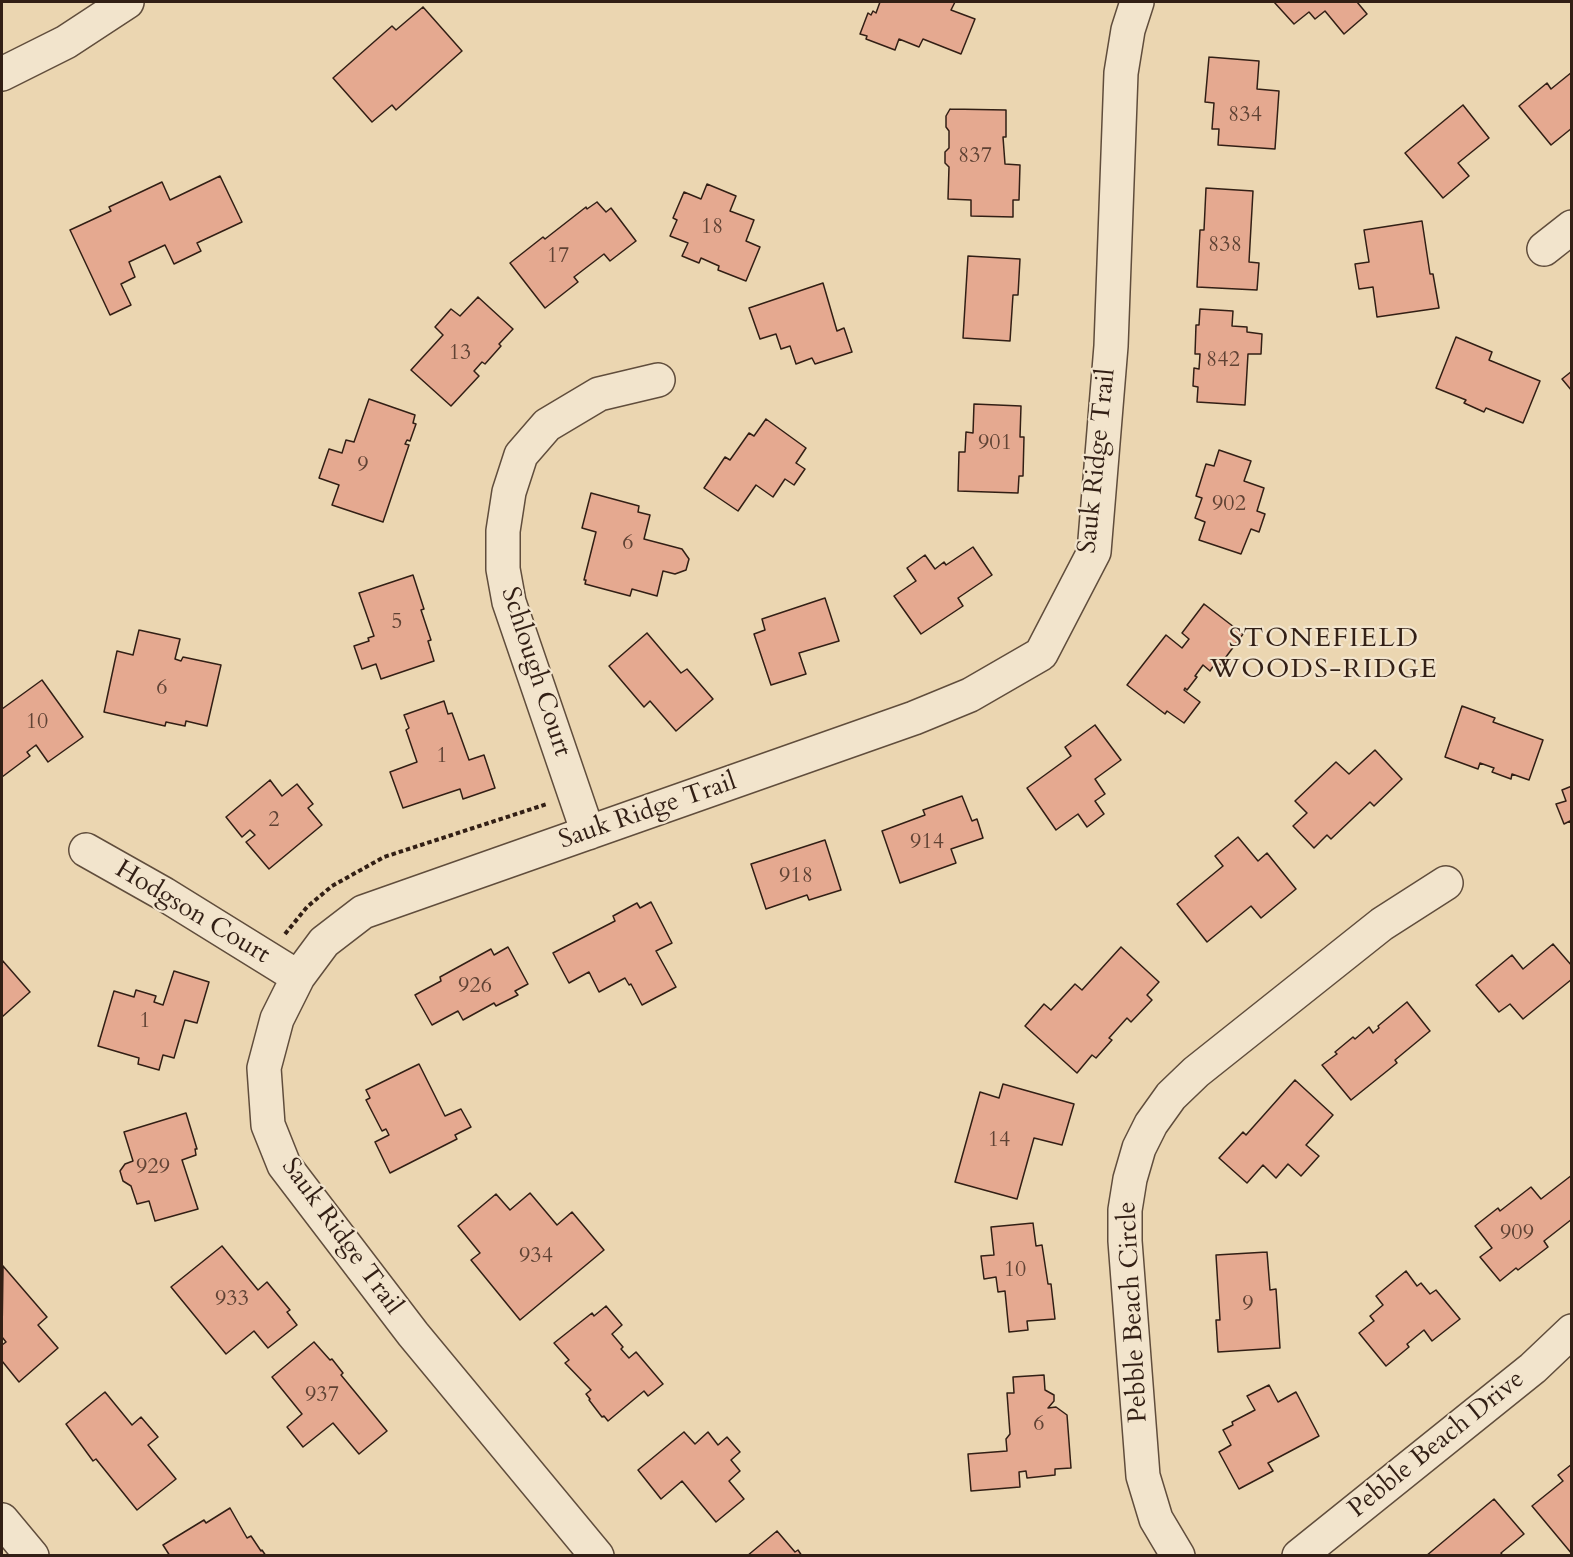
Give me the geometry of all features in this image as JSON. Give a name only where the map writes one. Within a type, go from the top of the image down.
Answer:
[{"type":"street","points":[[2,74],[66,42],[127,2]]},
{"type":"street","name":"Sauk Ridge Trail","points":[[597,1556],[413,1334],[284,1165],[268,1125],[264,1068],[277,1019],[298,977],[324,942],[363,912],[914,718],[970,695],[1041,654],[1094,552],[1110,346],[1121,73],[1128,30],[1137,2]]},
{"type":"street","points":[[1544,249],[1572,227]]},
{"type":"street","name":"Schlough Court","points":[[588,833],[509,602],[503,569],[503,531],[509,492],[521,455],[548,425],[599,394],[658,380]]},
{"type":"street","name":"Hodgson Court","points":[[86,850],[164,894],[298,977]]},
{"type":"street","name":"Pebble Beach Circle","points":[[1178,1556],[1156,1519],[1143,1476],[1125,1221],[1130,1179],[1139,1148],[1151,1124],[1171,1096],[1196,1072],[1382,924],[1446,883]]},
{"type":"street","name":"Pebble Beach Drive","points":[[1299,1556],[1533,1368],[1572,1331]]},
{"type":"street","points":[[2,1520],[32,1556]]},
{"type":"building","points":[[880,2],[955,2],[951,10],[975,19],[961,54],[923,39],[919,47],[899,39],[895,50],[866,39],[867,36],[860,34],[868,13],[871,15],[873,11],[876,13]]},
{"type":"building","points":[[1274,2],[1357,2],[1367,14],[1344,34],[1325,11],[1315,19],[1309,12],[1294,24]]},
{"type":"building","points":[[423,7],[462,51],[396,110],[392,105],[372,122],[333,78],[392,26],[396,30]]},
{"type":"building","points":[[1209,57],[1259,61],[1257,89],[1279,91],[1275,149],[1218,145],[1219,129],[1212,129],[1214,103],[1205,102]]},
{"type":"building","points":[[1572,72],[1572,128],[1551,145],[1519,106],[1547,83],[1551,89]]},
{"type":"building","points":[[1463,105],[1489,138],[1458,163],[1469,176],[1443,198],[1405,153]]},
{"type":"building","points":[[950,109],[1006,110],[1006,137],[1003,137],[1005,164],[1020,165],[1019,200],[1013,200],[1013,217],[971,216],[971,200],[948,199],[949,167],[945,163],[945,152],[949,148],[946,116]]},
{"type":"building","points":[[220,176],[242,222],[197,243],[201,251],[174,264],[165,245],[129,262],[135,277],[121,284],[131,305],[110,315],[70,230],[111,211],[109,207],[162,182],[170,200]]},
{"type":"building","points":[[707,184],[736,196],[730,211],[754,220],[746,241],[760,247],[746,281],[718,270],[719,266],[701,258],[699,263],[682,256],[688,243],[670,236],[677,220],[673,218],[684,192],[701,199]]},
{"type":"building","points":[[1206,188],[1253,191],[1249,262],[1259,263],[1257,290],[1197,287],[1200,230],[1204,230]]},
{"type":"building","points":[[597,202],[606,212],[611,208],[636,241],[610,261],[604,254],[574,277],[578,282],[545,308],[510,263],[543,237],[545,239],[586,207],[587,209]]},
{"type":"building","points":[[1422,221],[1430,274],[1433,274],[1439,308],[1377,317],[1373,287],[1359,289],[1355,264],[1369,262],[1364,230]]},
{"type":"building","points":[[968,256],[1020,259],[1018,295],[1013,295],[1010,341],[963,338]]},
{"type":"building","points":[[823,283],[837,331],[844,328],[852,352],[815,364],[812,358],[796,364],[790,346],[781,349],[776,334],[760,339],[749,308]]},
{"type":"building","points":[[478,297],[513,329],[485,364],[482,362],[474,371],[479,376],[451,406],[411,370],[443,335],[435,327],[451,309],[460,316]]},
{"type":"building","points":[[1200,309],[1233,311],[1232,326],[1247,327],[1247,332],[1262,334],[1261,354],[1248,354],[1245,405],[1197,402],[1198,387],[1193,386],[1194,368],[1199,369],[1200,354],[1195,354],[1196,325],[1199,325]]},
{"type":"building","points":[[1456,337],[1492,352],[1489,360],[1540,381],[1523,423],[1486,408],[1484,412],[1464,403],[1466,400],[1436,388]]},
{"type":"building","points":[[1572,371],[1572,391],[1562,379]]},
{"type":"building","points":[[369,399],[415,415],[413,423],[416,424],[410,441],[407,440],[405,444],[409,445],[383,522],[332,505],[339,485],[319,478],[329,449],[342,453],[346,440],[354,442]]},
{"type":"building","points":[[974,404],[1021,406],[1020,437],[1024,437],[1023,476],[1019,476],[1018,493],[958,491],[959,452],[965,452],[966,432],[973,433]]},
{"type":"building","points":[[766,419],[806,448],[796,463],[805,469],[794,485],[785,479],[773,497],[756,485],[738,511],[704,488],[725,457],[730,460],[749,433],[754,436]]},
{"type":"building","points":[[1219,450],[1251,461],[1244,481],[1264,488],[1257,511],[1265,514],[1259,532],[1251,529],[1241,554],[1199,540],[1205,522],[1195,518],[1202,498],[1196,496],[1206,464],[1214,466]]},
{"type":"building","points":[[591,493],[639,506],[638,512],[650,515],[644,539],[682,549],[689,559],[686,570],[675,574],[663,571],[657,596],[632,589],[630,596],[585,584],[586,580],[584,580],[596,532],[582,528]]},
{"type":"building","points":[[973,547],[992,575],[958,598],[963,606],[921,634],[894,596],[916,581],[907,568],[925,555],[935,569],[944,562],[946,565]]},
{"type":"building","points":[[413,575],[424,609],[421,610],[431,640],[428,641],[434,661],[381,679],[376,664],[362,669],[354,646],[369,641],[368,638],[374,636],[359,593]]},
{"type":"building","points":[[825,598],[839,641],[799,653],[806,674],[771,685],[754,634],[765,630],[762,619]]},
{"type":"building","points":[[1204,604],[1243,634],[1220,665],[1216,662],[1210,671],[1203,665],[1187,690],[1185,688],[1184,690],[1200,702],[1184,723],[1167,711],[1165,714],[1127,685],[1166,635],[1182,648],[1189,639],[1182,633]]},
{"type":"building","points":[[139,630],[180,639],[175,659],[181,661],[183,657],[221,665],[207,726],[186,721],[185,726],[166,722],[165,726],[104,712],[117,651],[133,655]]},
{"type":"building","points":[[647,633],[681,673],[687,669],[713,699],[676,731],[650,701],[644,707],[609,666]]},
{"type":"building","points":[[42,680],[83,737],[48,762],[36,745],[27,752],[30,756],[2,777],[2,709]]},
{"type":"building","points":[[444,701],[448,714],[452,713],[469,760],[484,755],[495,788],[463,799],[460,789],[403,808],[390,772],[417,762],[406,730],[409,728],[404,715]]},
{"type":"building","points":[[1462,706],[1495,718],[1493,722],[1543,740],[1529,780],[1512,774],[1511,779],[1492,772],[1494,768],[1480,763],[1478,769],[1445,757]]},
{"type":"building","points":[[1095,725],[1121,760],[1095,779],[1105,794],[1095,801],[1104,814],[1087,827],[1078,814],[1056,830],[1027,788],[1071,756],[1065,747]]},
{"type":"building","points":[[1375,750],[1402,779],[1374,806],[1370,802],[1331,839],[1327,835],[1314,848],[1293,826],[1307,813],[1295,801],[1336,762],[1349,774]]},
{"type":"building","points":[[270,780],[282,796],[297,784],[313,804],[308,808],[322,825],[269,869],[246,842],[255,835],[250,830],[242,837],[226,817]]},
{"type":"building","points":[[1572,786],[1572,825],[1570,821],[1564,824],[1556,804],[1566,801],[1562,790]]},
{"type":"building","points":[[962,796],[972,821],[977,819],[983,838],[951,849],[956,863],[900,883],[882,831],[925,815],[923,810]]},
{"type":"building","points":[[1238,837],[1258,861],[1267,853],[1296,889],[1261,918],[1251,906],[1207,942],[1177,904],[1223,866],[1215,856]]},
{"type":"building","points":[[825,840],[841,890],[809,900],[807,895],[766,909],[751,864]]},
{"type":"building","points":[[651,902],[672,943],[656,951],[676,987],[642,1005],[631,984],[629,985],[625,978],[599,992],[589,972],[569,983],[553,953],[615,921],[613,916],[637,903],[640,908]]},
{"type":"building","points":[[1553,944],[1572,966],[1572,979],[1523,1019],[1510,1004],[1499,1012],[1476,985],[1512,955],[1523,969]]},
{"type":"building","points":[[508,947],[528,984],[515,991],[518,995],[496,1006],[494,1003],[463,1020],[458,1011],[432,1025],[415,995],[441,981],[440,977],[491,949],[494,955]]},
{"type":"building","points":[[1121,947],[1159,982],[1147,995],[1152,1000],[1131,1022],[1127,1018],[1109,1038],[1112,1040],[1096,1058],[1092,1055],[1077,1073],[1025,1026],[1044,1004],[1051,1010],[1075,984],[1082,990]]},
{"type":"building","points":[[2,960],[30,992],[2,1017]]},
{"type":"building","points":[[174,971],[209,982],[197,1023],[185,1020],[174,1058],[163,1055],[159,1070],[138,1064],[139,1058],[98,1046],[114,991],[134,997],[136,990],[156,996],[154,1002],[163,1005]]},
{"type":"building","points":[[1407,1002],[1430,1031],[1395,1060],[1397,1063],[1351,1100],[1322,1065],[1337,1054],[1335,1052],[1353,1037],[1355,1039],[1369,1027],[1373,1033],[1379,1028],[1378,1026]]},
{"type":"building","points":[[419,1064],[445,1116],[461,1109],[471,1127],[455,1135],[457,1139],[390,1173],[375,1142],[389,1135],[386,1129],[382,1131],[366,1100],[370,1098],[366,1090]]},
{"type":"building","points":[[1295,1080],[1333,1115],[1306,1145],[1319,1156],[1301,1176],[1288,1164],[1276,1178],[1263,1165],[1247,1183],[1219,1158],[1243,1132],[1246,1135]]},
{"type":"building","points":[[1003,1084],[1074,1104],[1062,1145],[1034,1138],[1017,1199],[955,1182],[980,1092],[999,1098]]},
{"type":"building","points":[[186,1113],[197,1149],[195,1149],[196,1155],[182,1160],[198,1209],[155,1221],[149,1201],[137,1204],[131,1186],[123,1181],[120,1171],[125,1164],[133,1161],[124,1132]]},
{"type":"building","points":[[1572,1175],[1572,1219],[1544,1241],[1548,1247],[1500,1281],[1480,1257],[1492,1248],[1475,1226],[1498,1208],[1500,1211],[1531,1187],[1541,1199]]},
{"type":"building","points":[[530,1193],[557,1225],[572,1212],[604,1250],[520,1320],[471,1260],[480,1253],[458,1226],[496,1194],[510,1210]]},
{"type":"building","points":[[1033,1223],[1036,1246],[1042,1245],[1048,1284],[1051,1284],[1055,1319],[1027,1321],[1028,1330],[1009,1332],[1005,1291],[998,1292],[996,1277],[984,1279],[981,1256],[994,1255],[991,1227]]},
{"type":"building","points":[[222,1246],[258,1290],[267,1282],[290,1310],[287,1312],[297,1325],[268,1348],[254,1331],[226,1354],[171,1287]]},
{"type":"building","points":[[1267,1252],[1270,1290],[1276,1289],[1280,1348],[1218,1352],[1216,1320],[1220,1320],[1216,1255]]},
{"type":"building","points":[[3,1266],[47,1317],[38,1325],[58,1348],[19,1382],[2,1361],[2,1345],[6,1342],[2,1337]]},
{"type":"building","points":[[1406,1271],[1417,1286],[1421,1283],[1430,1294],[1436,1290],[1460,1319],[1432,1341],[1424,1330],[1407,1344],[1409,1347],[1386,1366],[1359,1333],[1374,1321],[1370,1316],[1383,1305],[1376,1296]]},
{"type":"building","points":[[606,1306],[622,1325],[612,1334],[623,1347],[621,1349],[629,1358],[636,1352],[663,1384],[648,1396],[644,1391],[608,1421],[589,1400],[586,1394],[591,1390],[565,1363],[569,1360],[554,1343],[592,1313],[594,1316]]},
{"type":"building","points":[[314,1342],[330,1360],[332,1359],[343,1373],[341,1375],[387,1431],[359,1454],[333,1423],[303,1447],[287,1427],[302,1414],[272,1377]]},
{"type":"building","points":[[1044,1375],[1045,1390],[1054,1395],[1054,1401],[1048,1408],[1056,1407],[1067,1415],[1071,1468],[1055,1469],[1055,1475],[1027,1478],[1026,1471],[1019,1472],[1020,1487],[971,1491],[968,1454],[1007,1451],[1006,1439],[1010,1434],[1007,1393],[1014,1393],[1013,1377]]},
{"type":"building","points":[[1269,1385],[1278,1402],[1296,1392],[1319,1436],[1268,1463],[1273,1471],[1239,1489],[1219,1452],[1231,1445],[1223,1430],[1233,1425],[1232,1422],[1255,1410],[1247,1396]]},
{"type":"building","points":[[105,1392],[132,1425],[141,1417],[158,1437],[148,1445],[176,1479],[137,1510],[96,1459],[93,1461],[66,1424]]},
{"type":"building","points":[[684,1432],[695,1444],[708,1432],[718,1445],[727,1437],[740,1452],[731,1460],[740,1471],[729,1481],[744,1499],[716,1522],[682,1481],[661,1499],[638,1470]]},
{"type":"building","points":[[1572,1464],[1572,1554],[1532,1506],[1563,1481],[1558,1475]]},
{"type":"building","points":[[1494,1499],[1524,1534],[1501,1553],[1503,1556],[1426,1556]]},
{"type":"building","points":[[230,1508],[247,1538],[251,1536],[266,1556],[170,1556],[163,1545],[204,1520],[206,1523]]},
{"type":"building","points":[[777,1531],[795,1552],[798,1550],[802,1556],[747,1556]]},
{"type":"district","name":"STONEFIELD WOODS-RIDGE","points":[[1324,656]]}]
